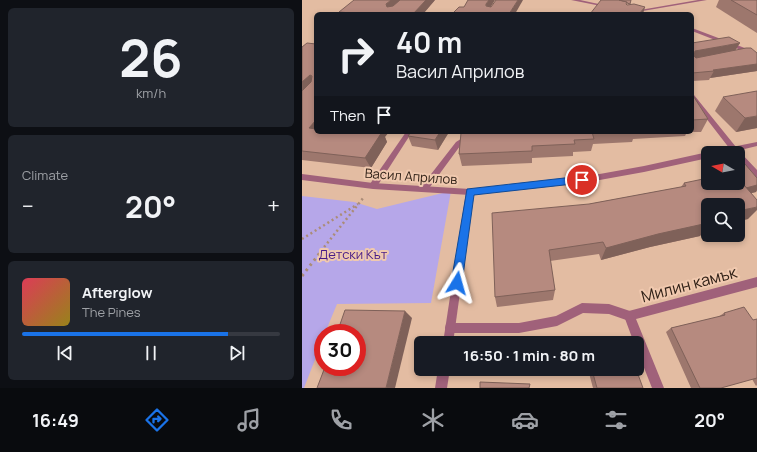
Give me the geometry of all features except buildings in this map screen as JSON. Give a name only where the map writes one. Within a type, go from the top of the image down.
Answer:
[{"type":"street","points":[[572,0],[609,7]]},
{"type":"street","points":[[624,9],[629,12],[640,11],[705,0]]},
{"type":"street","points":[[694,30],[750,50],[757,58]]},
{"type":"street","points":[[741,53],[750,50]]},
{"type":"street","points":[[694,98],[731,146]]},
{"type":"street","points":[[694,108],[700,106]]},
{"type":"street","points":[[373,186],[408,134]]},
{"type":"street","points":[[424,189],[465,134]]},
{"type":"street","points":[[458,144],[474,134]]},
{"type":"street","points":[[745,149],[757,144]]},
{"type":"street","name":"Васил Априлов","points":[[302,177],[373,186],[470,192],[582,180],[644,169],[701,157]]},
{"type":"street","points":[[745,162],[757,175]]},
{"type":"street","points":[[449,336],[470,192]]},
{"type":"street","name":"Милин камък","points":[[629,316],[757,282]]},
{"type":"street","points":[[450,328],[519,328],[557,321],[582,308],[609,309],[629,316],[658,388]]},
{"type":"street","points":[[441,388],[443,376]]},
{"type":"path","points":[[302,276],[373,186]]},
{"type":"path","points":[[302,239],[360,203]]},
{"type":"green space","name":"Детски Кът","points":[[451,191],[431,303],[337,304],[329,324],[314,324],[314,362],[304,388],[302,388],[302,196],[354,202],[377,209]]},
{"type":"route","points":[[457,283],[470,192],[582,180]]}]
